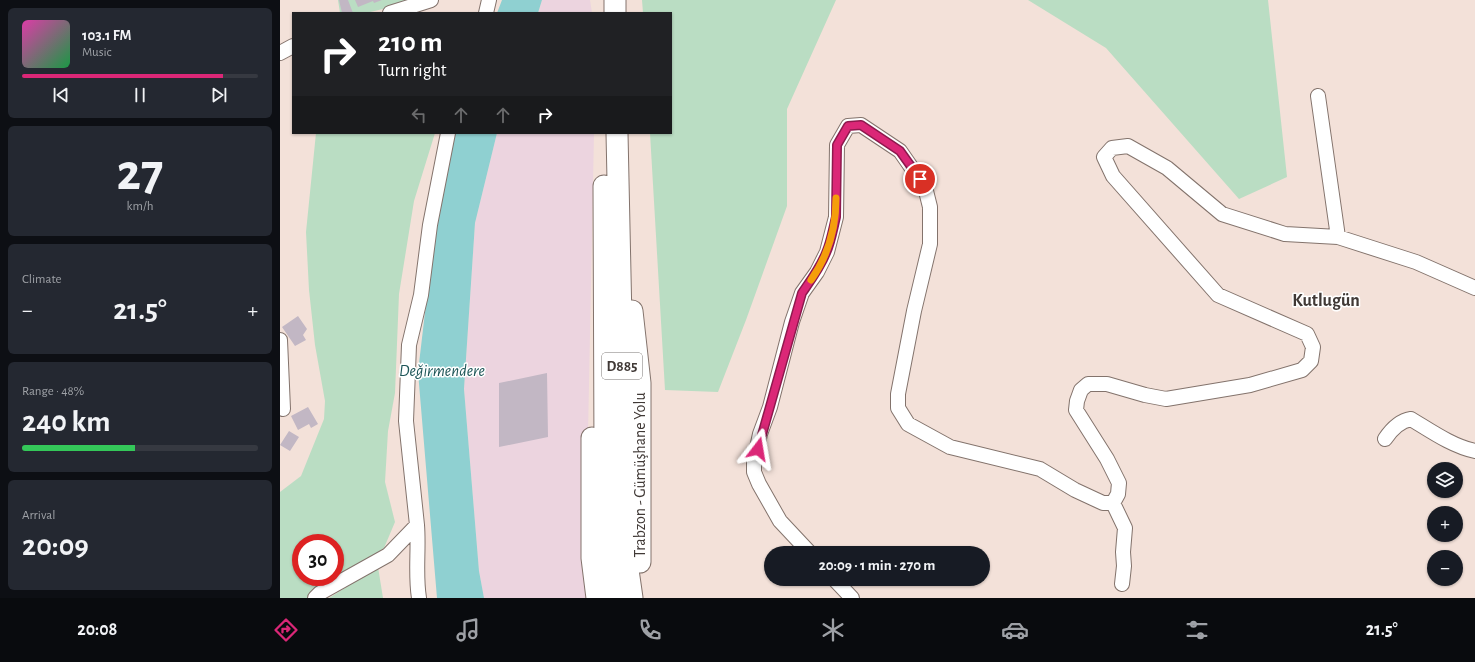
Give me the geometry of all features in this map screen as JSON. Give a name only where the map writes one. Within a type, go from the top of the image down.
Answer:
[{"type":"highway","points":[[601,0],[602,12]]},
{"type":"highway","points":[[615,0],[615,12]]},
{"type":"highway","name":"Trabzon - Gümüşhane Yolu","points":[[604,134],[605,454],[616,598]]},
{"type":"highway","name":"Trabzon - Gümüşhane Yolu","points":[[617,134],[626,556],[632,598]]},
{"type":"highway","name":"Trabzon - Gümüşhane Yolu","points":[[618,208],[640,383],[640,561],[645,598]]},
{"type":"highway","name":"Trabzon - Gümüşhane Yolu","points":[[597,598],[592,558],[594,351],[604,252]]},
{"type":"street","points":[[393,12],[431,0]]},
{"type":"street","points":[[486,12],[489,0]]},
{"type":"street","points":[[280,53],[292,47]]},
{"type":"street","points":[[1318,96],[1338,237]]},
{"type":"street","points":[[803,546],[780,521],[759,484],[754,472],[754,462],[760,434],[770,408],[792,322],[802,293],[817,272],[827,252],[836,217],[837,145],[848,126],[861,125],[900,151],[925,187],[930,207],[930,244],[914,311],[898,394],[898,408],[908,424],[950,447],[1040,469],[1082,494],[1103,503],[1113,503]]},
{"type":"street","points":[[419,598],[417,584],[419,546],[406,421],[409,345],[422,295],[430,225],[443,152],[448,134]]},
{"type":"street","points":[[1113,503],[1118,494],[1119,483],[1107,459],[1076,410],[1077,401],[1081,390],[1088,384],[1107,384],[1145,395],[1166,399],[1250,385],[1302,370],[1311,361],[1313,347],[1307,334],[1218,295],[1113,176],[1104,157],[1112,148],[1128,146],[1167,168],[1222,214],[1285,234],[1338,237],[1416,262],[1475,288]]},
{"type":"street","points":[[280,340],[283,409]]},
{"type":"street","points":[[1385,439],[1390,432],[1403,421],[1410,419],[1442,438],[1466,449],[1475,451]]},
{"type":"street","points":[[1113,503],[1125,528],[1122,584]]},
{"type":"street","points":[[315,598],[320,593],[388,555],[417,525]]},
{"type":"street","points":[[841,586],[852,598]]},
{"type":"shaded area","points":[[542,0],[590,0],[592,12],[538,12]]},
{"type":"shaded area","points":[[497,134],[594,134],[588,435],[595,598],[484,598],[479,571],[464,389],[475,223]]},
{"type":"green space","points":[[338,0],[421,0],[370,12],[340,12]]},
{"type":"green space","points":[[642,0],[836,0],[787,109],[787,206],[746,320],[718,392],[665,390],[650,134],[672,134],[672,12],[643,12]]},
{"type":"green space","points":[[1028,0],[1268,0],[1287,177],[1239,199],[1106,48]]},
{"type":"green space","points":[[316,134],[435,134],[414,201],[399,294],[395,393],[388,431],[385,482],[395,522],[384,548],[344,575],[344,534],[292,534],[292,586],[329,586],[311,598],[280,598],[280,492],[301,476],[324,419],[325,401],[315,345],[309,290],[306,232]]},
{"type":"green space","points":[[378,567],[383,598],[329,598]]},
{"type":"water","points":[[502,0],[542,0],[538,12],[497,12]]},
{"type":"water","name":"Değirmendere","points":[[455,134],[497,134],[475,223],[464,389],[479,571],[484,598],[437,598],[418,372],[441,176]]},
{"type":"building","points":[[339,0],[348,0],[353,12],[342,12]]},
{"type":"building","points":[[355,0],[382,0],[374,3],[373,1],[358,7]]},
{"type":"building","points":[[298,316],[307,329],[303,335],[306,340],[295,346],[282,327]]},
{"type":"building","points":[[547,373],[548,437],[499,447],[499,383]]},
{"type":"building","points":[[308,407],[318,424],[311,428],[309,424],[298,430],[291,416]]},
{"type":"building","points":[[289,431],[299,437],[290,451],[280,445]]},
{"type":"slow traffic","points":[[811,280],[817,272],[827,252],[836,217],[836,198]]},
{"type":"district","name":"Kutlugün","points":[[1326,301]]},
{"type":"route","points":[[758,449],[760,434],[770,408],[792,322],[802,293],[817,272],[827,252],[836,217],[837,145],[844,131],[848,126],[861,125],[900,151],[920,179]]}]
